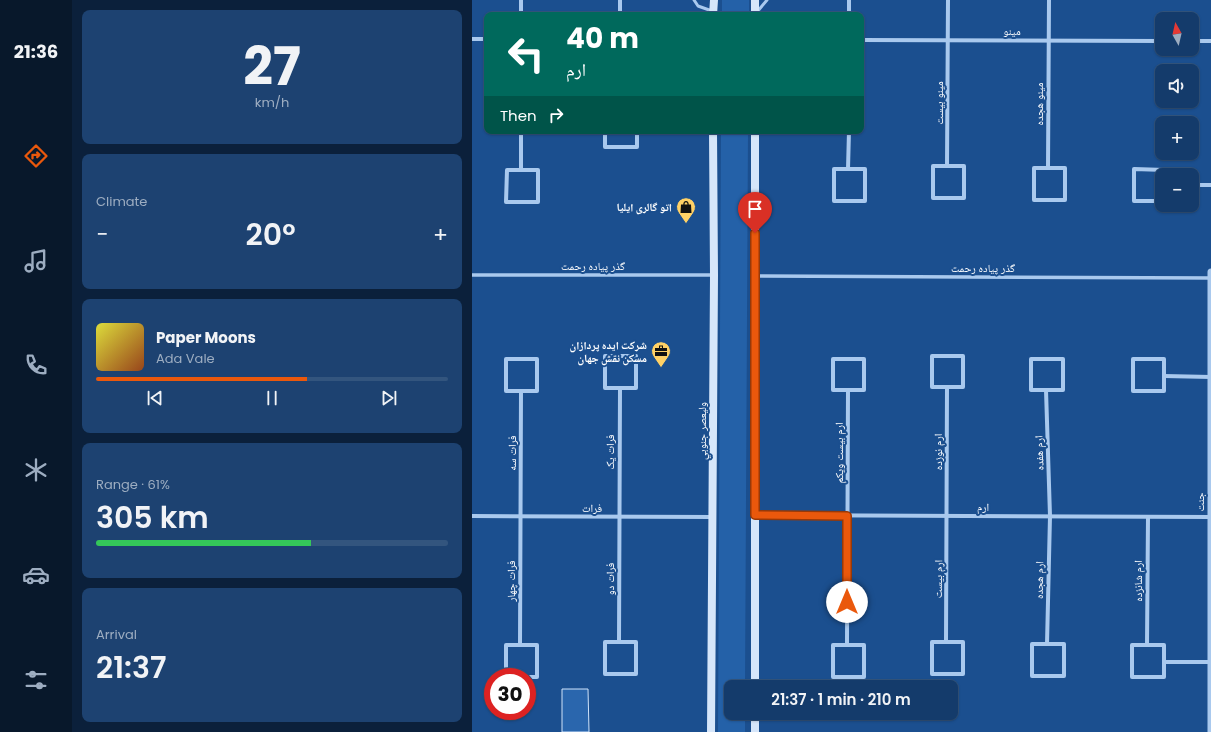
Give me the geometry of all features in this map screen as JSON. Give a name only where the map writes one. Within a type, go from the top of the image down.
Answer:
[{"type":"main road","points":[[713,12],[714,0]]},
{"type":"main road","points":[[755,0],[755,12]]},
{"type":"main road","name":"وليعصر جنوبي","points":[[711,732],[714,275],[713,134]]},
{"type":"main road","points":[[755,134],[755,680]]},
{"type":"main road","points":[[755,720],[755,732]]},
{"type":"street","points":[[521,0],[521,12]]},
{"type":"street","points":[[620,0],[620,12]]},
{"type":"street","points":[[849,0],[849,12]]},
{"type":"street","name":"مینو بیست","points":[[947,166],[948,0]]},
{"type":"street","name":"مینو هجده","points":[[1048,168],[1049,0]]},
{"type":"street","points":[[472,39],[484,39]]},
{"type":"street","name":"مینو","points":[[864,40],[1155,41]]},
{"type":"street","points":[[1199,41],[1211,41]]},
{"type":"street","points":[[521,134],[521,170]]},
{"type":"street","points":[[605,134],[605,147],[637,146],[637,134]]},
{"type":"street","points":[[848,169],[849,134]]},
{"type":"street","points":[[933,166],[947,166],[964,166],[964,198],[933,198],[933,166]]},
{"type":"street","points":[[1034,168],[1048,168],[1065,168],[1065,200],[1034,200],[1034,168]]},
{"type":"street","points":[[834,169],[848,169],[865,169],[865,201],[834,201],[834,169]]},
{"type":"street","points":[[1155,170],[1134,169],[1134,201],[1155,201]]},
{"type":"street","points":[[506,170],[521,170],[538,170],[538,202],[506,202],[506,170]]},
{"type":"street","points":[[1199,185],[1211,185]]},
{"type":"street","name":"جنت","points":[[1210,732],[1211,272]]},
{"type":"street","name":"گذر پیاده رحمت","points":[[472,275],[714,275]]},
{"type":"street","name":"گذر پیاده رحمت","points":[[755,276],[1211,278]]},
{"type":"street","points":[[605,356],[636,356],[636,388],[620,388],[605,388],[605,356]]},
{"type":"street","points":[[932,356],[963,356],[963,387],[947,387],[932,387],[932,356]]},
{"type":"street","points":[[1031,358],[1063,359],[1063,390],[1046,390],[1031,390],[1031,358]]},
{"type":"street","points":[[506,359],[537,359],[537,391],[521,391],[506,390],[506,359]]},
{"type":"street","points":[[833,359],[864,359],[864,390],[848,390],[833,390],[833,359]]},
{"type":"street","points":[[1133,359],[1164,359],[1164,376],[1164,391],[1133,391],[1133,359]]},
{"type":"street","points":[[1164,376],[1211,378]]},
{"type":"street","name":"ارم نوزده","points":[[947,387],[948,516]]},
{"type":"street","name":"فرات یک","points":[[619,517],[620,388]]},
{"type":"street","name":"ارم بیست ویکم","points":[[847,645],[848,390]]},
{"type":"street","name":"ارم هفده","points":[[1046,390],[1050,516]]},
{"type":"street","name":"فرات سه","points":[[520,516],[521,391]]},
{"type":"street","name":"ارم","points":[[755,515],[1211,517]]},
{"type":"street","name":"فرات","points":[[472,516],[713,517]]},
{"type":"street","name":"فرات چهار","points":[[520,516],[520,645]]},
{"type":"street","name":"ارم بیست","points":[[946,642],[948,516]]},
{"type":"street","name":"ارم هجده","points":[[1047,644],[1050,516]]},
{"type":"street","name":"فرات دو","points":[[619,517],[619,642]]},
{"type":"street","name":"ارم شانزده","points":[[1147,645],[1148,517]]},
{"type":"street","points":[[604,642],[619,642],[636,642],[636,674],[604,674],[604,642]]},
{"type":"street","points":[[932,642],[946,642],[963,642],[963,674],[932,674],[932,642]]},
{"type":"street","points":[[1032,644],[1047,644],[1064,644],[1064,676],[1032,676],[1032,644]]},
{"type":"street","points":[[506,668],[506,645],[537,645],[536,677]]},
{"type":"street","points":[[833,645],[847,645],[864,645],[864,677],[833,677],[833,645]]},
{"type":"street","points":[[1132,645],[1147,645],[1164,645],[1164,677],[1132,677],[1132,645]]},
{"type":"street","points":[[1164,662],[1211,662]]},
{"type":"lane","points":[[694,0],[698,6],[711,12]]},
{"type":"lane","points":[[757,12],[767,0]]},
{"type":"shaded area","points":[[722,0],[749,0],[749,12],[722,12]]},
{"type":"shaded area","points":[[721,134],[748,134],[745,680],[724,680],[724,720],[745,720],[745,732],[718,732]]},
{"type":"building","points":[[562,689],[588,689],[589,732],[562,732]]},
{"type":"place","name":"اتو گالری ایلیا","points":[[686,224]]},
{"type":"place","name":"شرکت ایده پردازان مسکن نقش جهان","points":[[661,368]]},
{"type":"route","points":[[755,233],[755,515],[847,516],[847,602]]}]
